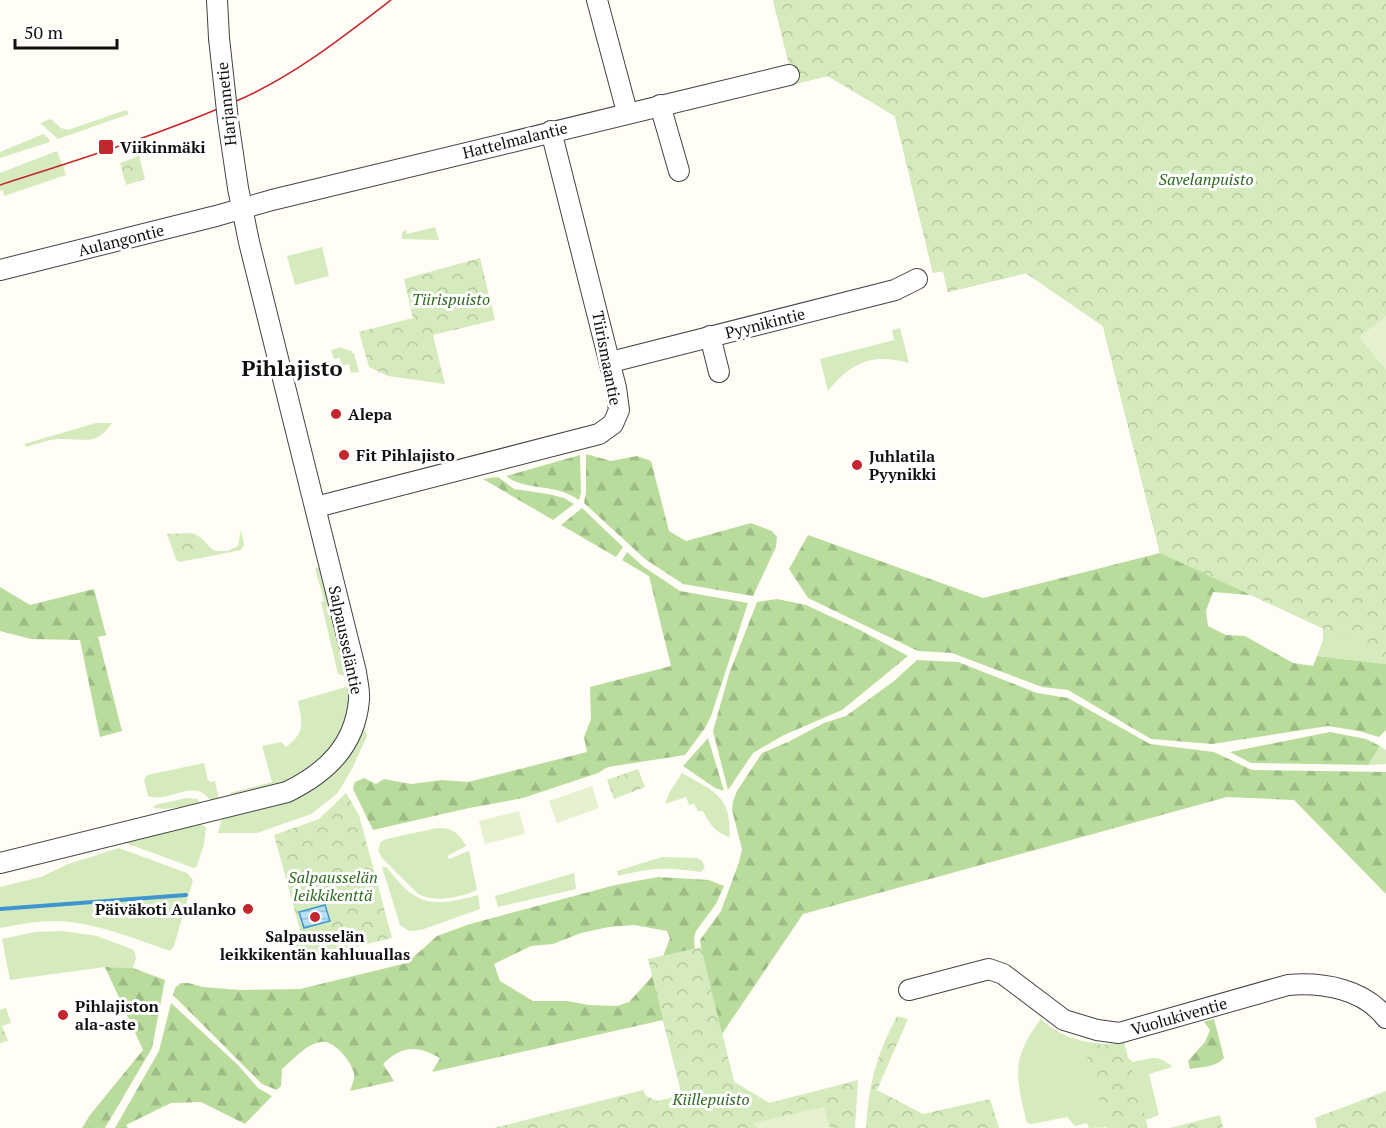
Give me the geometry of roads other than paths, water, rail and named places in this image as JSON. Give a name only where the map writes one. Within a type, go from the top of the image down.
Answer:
[{"type":"street","name":"Harjannetie","points":[[217,0],[230,146],[242,208]]},
{"type":"street","points":[[597,0],[627,112]]},
{"type":"street","name":"Hattelmalantie","points":[[242,208],[627,112],[789,75]]},
{"type":"street","points":[[660,105],[679,171]]},
{"type":"street","name":"Tiirismaantie","points":[[316,507],[599,434],[613,424],[619,410],[611,362],[551,131]]},
{"type":"street","name":"Aulangontie","points":[[0,270],[242,208]]},
{"type":"street","name":"Salpausseläntie","points":[[0,863],[287,792],[323,771],[346,742],[354,723],[359,699],[356,672],[242,208]]},
{"type":"street","name":"Pyynikintie","points":[[611,362],[895,290],[917,279]]},
{"type":"street","points":[[710,336],[719,372]]},
{"type":"street","name":"Vuolukiventie","points":[[909,990],[989,969],[1003,974],[1064,1020],[1097,1030],[1119,1032],[1288,984],[1307,983],[1342,989],[1366,1000],[1386,1018]]},
{"type":"water","name":"Salpausselän leikkikentän kahluuallas","points":[[325,905],[330,921],[304,928],[299,912]]},
{"type":"waterway","points":[[0,909],[186,895]]},
{"type":"tram line","points":[[0,185],[147,136],[206,114],[255,92],[316,56],[391,0]]},
{"type":"place","name":"Viikinmäki","points":[[106,147]]},
{"type":"place","name":"Alepa","points":[[336,414]]},
{"type":"place","name":"Fit Pihlajisto","points":[[344,455]]},
{"type":"place","name":"Juhlatila Pyynikki","points":[[857,465]]},
{"type":"place","name":"Päiväkoti Aulanko","points":[[248,909]]},
{"type":"place","name":"Salpausselän leikkikentän kahluuallas","points":[[315,917]]},
{"type":"place","name":"Pihlajiston ala-aste","points":[[63,1015]]},
{"type":"district","name":"Pihlajisto","points":[[292,367]]},
{"type":"park label","name":"Savelanpuisto","points":[[1206,179]]},
{"type":"park label","name":"Tiirispuisto","points":[[451,299]]},
{"type":"park label","name":"Salpausselän leikkikenttä","points":[[333,886]]},
{"type":"park label","name":"Kiillepuisto","points":[[711,1099]]}]
